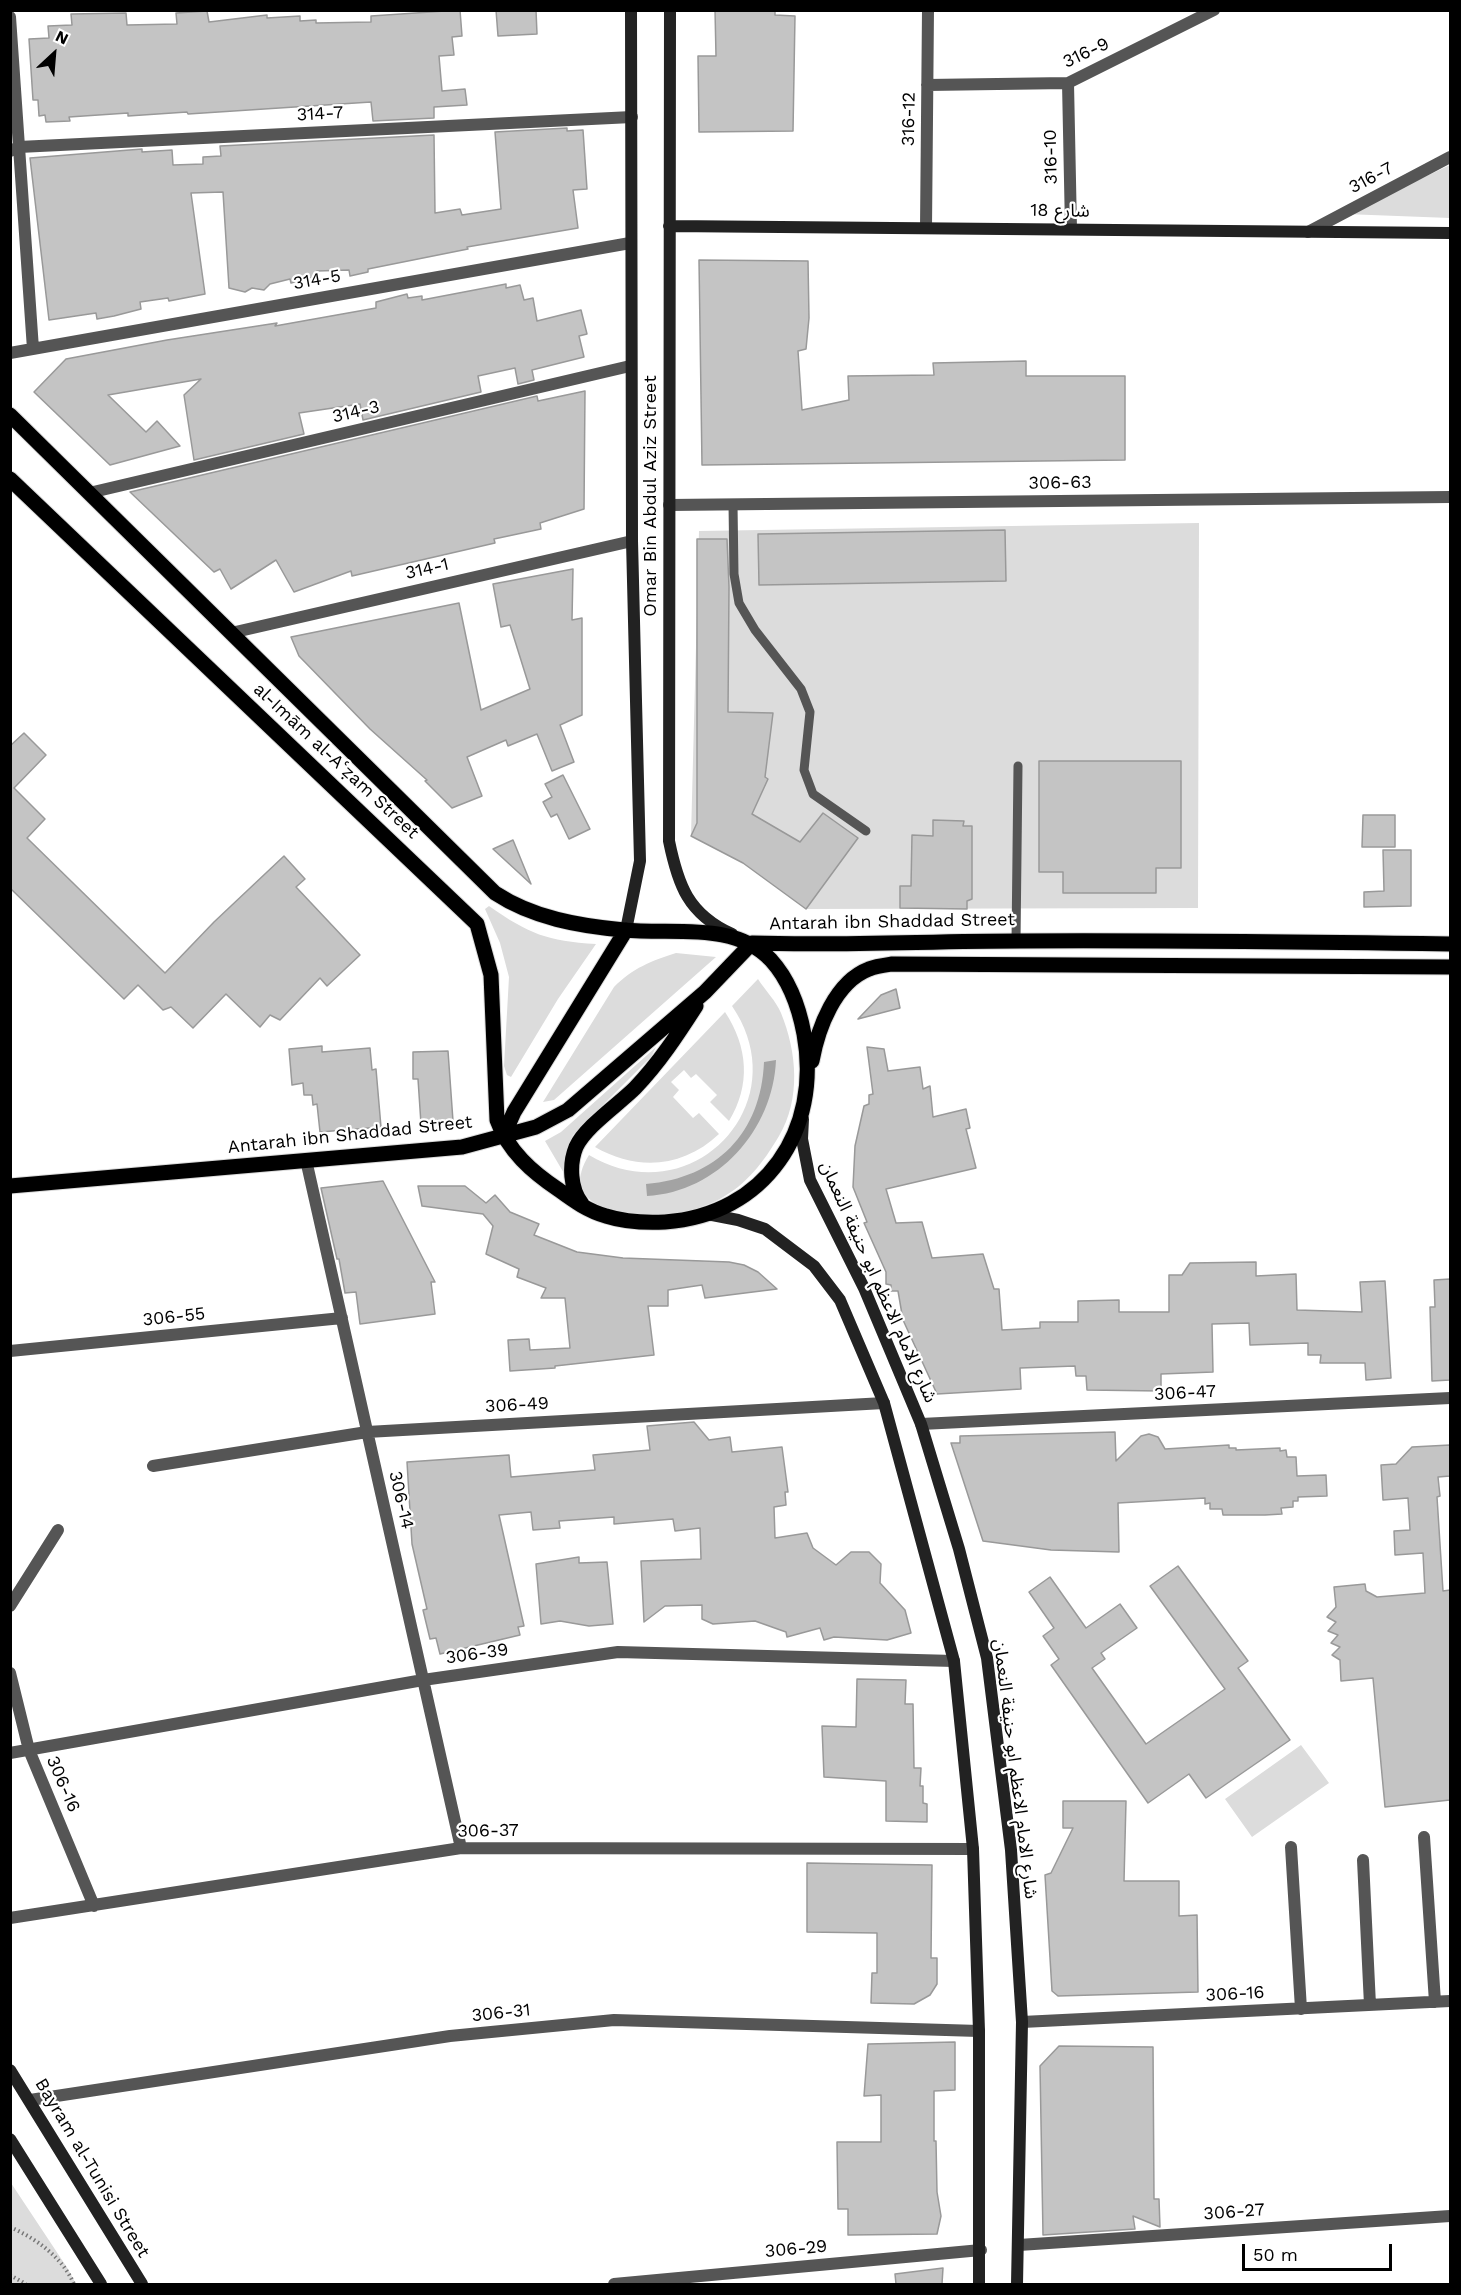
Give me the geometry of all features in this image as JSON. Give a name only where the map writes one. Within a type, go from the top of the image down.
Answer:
[{"type":"main road","name":"al-Imām al-Aʿẓam Street","points":[[10,415],[495,893],[531,913],[571,922],[626,930],[695,932],[752,943]]},
{"type":"main road","name":"al-Imām al-Aʿẓam Street","points":[[10,479],[17,493],[477,924],[491,975],[496,1103],[503,1137]]},
{"type":"main road","points":[[626,930],[514,1112],[503,1137],[522,1162],[586,1209],[608,1217],[646,1223],[689,1220],[721,1210],[749,1193],[773,1170],[792,1142],[804,1111],[808,1078],[820,1028],[839,996],[854,978],[868,969],[892,963],[1450,967]]},
{"type":"main road","name":"Antarah ibn Shaddad Street","points":[[10,1186],[462,1147],[536,1128],[568,1110],[705,992],[752,943],[822,946],[1016,941],[1450,944]]},
{"type":"main road","points":[[752,943],[771,961],[786,981],[799,1008],[808,1078]]},
{"type":"main road","points":[[586,1209],[573,1189],[572,1170],[577,1145],[637,1086],[671,1045],[705,992]]},
{"type":"street","name":"Omar Bin Abdul Aziz Street","points":[[626,930],[640,861],[630,366],[631,10]]},
{"type":"street","name":"Omar Bin Abdul Aziz Street","points":[[670,10],[669,841],[676,874],[685,896],[699,913],[725,931],[752,943]]},
{"type":"street","name":"316-12","points":[[926,228],[928,10]]},
{"type":"street","name":"316-9","points":[[927,85],[1068,83],[1214,10]]},
{"type":"street","points":[[10,17],[15,149],[33,349]]},
{"type":"street","name":"316-10","points":[[1068,83],[1071,229]]},
{"type":"street","name":"314-7","points":[[15,149],[632,117]]},
{"type":"street","name":"316-7","points":[[1308,232],[1450,157]]},
{"type":"street","name":"شارع 18","points":[[669,225],[1450,233]]},
{"type":"street","name":"314-5","points":[[10,353],[630,243]]},
{"type":"street","name":"314-3","points":[[89,493],[630,366]]},
{"type":"street","name":"306-63","points":[[669,505],[1450,497]]},
{"type":"street","name":"314-1","points":[[231,633],[632,541]]},
{"type":"street","name":"شارع الامام الاعظم ابو حنيفة النعمان","points":[[804,1111],[802,1139],[810,1180],[864,1288],[921,1424],[959,1549],[987,1658],[1011,1850],[1022,2022],[1017,2284]]},
{"type":"street","name":"306-14","points":[[306,1160],[461,1848]]},
{"type":"street","points":[[707,1214],[738,1220],[765,1229],[814,1266],[840,1300],[884,1403],[954,1661],[972,1849],[979,2031],[981,2250],[979,2284]]},
{"type":"street","name":"306-55","points":[[10,1351],[342,1318]]},
{"type":"street","name":"306-47","points":[[921,1424],[1450,1398]]},
{"type":"street","name":"306-49","points":[[153,1466],[367,1431],[884,1403]]},
{"type":"street","points":[[10,1606],[58,1530]]},
{"type":"street","name":"306-39","points":[[10,1753],[423,1680],[618,1652],[954,1661]]},
{"type":"street","name":"306-16","points":[[10,1673],[29,1750],[94,1906]]},
{"type":"street","points":[[1424,1837],[1435,2002]]},
{"type":"street","points":[[1291,1847],[1301,2009]]},
{"type":"street","name":"306-37","points":[[10,1918],[461,1848],[972,1849]]},
{"type":"street","points":[[1363,1860],[1370,2006]]},
{"type":"street","name":"306-16","points":[[1022,2022],[1450,2001]]},
{"type":"street","name":"306-31","points":[[30,2100],[450,2036],[614,2020],[979,2031]]},
{"type":"street","name":"Bayram al-Tunisi Street","points":[[10,2070],[142,2284]]},
{"type":"street","points":[[10,2139],[101,2284]]},
{"type":"street","name":"306-27","points":[[1019,2245],[1450,2216]]},
{"type":"street","name":"306-29","points":[[615,2284],[981,2250]]},
{"type":"lane","points":[[733,504],[734,574],[739,603],[755,630],[801,689],[810,712],[804,770],[813,794],[866,831]]},
{"type":"lane","points":[[1016,941],[1018,766]]},
{"type":"path","points":[[10,2227],[46,2248],[61,2263],[74,2284]]},
{"type":"path","points":[[10,2275],[26,2284]]},
{"type":"shaded area","points":[[1450,165],[1450,218],[1345,214]]},
{"type":"shaded area","points":[[1199,523],[1198,908],[806,909],[743,863],[691,836],[699,531]]},
{"type":"shaded area","points":[[489,906],[528,930],[539,934],[564,941],[596,944],[558,999],[511,1077],[507,1075],[504,1066],[509,977],[500,943],[485,909]]},
{"type":"shaded area","points":[[676,953],[716,957],[554,1100],[543,1102],[614,987],[643,966]]},
{"type":"shaded area","points":[[758,979],[781,1013],[791,1043],[794,1075],[794,1091],[786,1122],[767,1155],[746,1180],[730,1193],[699,1208],[677,1214],[661,1216],[623,1213],[605,1208],[591,1200],[582,1189],[581,1174],[589,1155],[627,1170],[664,1171],[697,1161],[724,1140],[743,1112],[752,1079],[749,1043],[732,1006]]},
{"type":"shaded area","points":[[725,1012],[738,1039],[744,1066],[741,1094],[729,1121],[710,1102],[717,1095],[696,1074],[691,1078],[684,1070],[671,1082],[679,1090],[673,1097],[693,1118],[699,1113],[719,1134],[690,1154],[659,1162],[627,1160],[595,1147]]},
{"type":"shaded area","points":[[656,1047],[651,1057],[573,1135],[564,1166],[565,1175],[545,1141],[561,1132]]},
{"type":"shaded area","points":[[776,1060],[773,1086],[765,1110],[753,1133],[737,1153],[718,1170],[697,1183],[673,1192],[647,1196],[646,1184],[671,1180],[694,1172],[714,1161],[731,1147],[744,1130],[754,1110],[761,1087],[764,1062]]},
{"type":"shaded area","points":[[1301,1745],[1329,1783],[1252,1837],[1225,1799]]},
{"type":"shaded area","points":[[11,2183],[68,2269],[76,2284],[11,2284]]},
{"type":"building","points":[[460,10],[462,36],[452,37],[454,55],[439,56],[442,91],[465,89],[467,105],[434,107],[434,118],[373,121],[371,102],[188,114],[187,112],[128,116],[128,113],[69,117],[70,121],[46,122],[45,115],[39,116],[38,100],[33,100],[29,39],[49,38],[48,26],[72,25],[71,14],[126,13],[127,25],[177,24],[176,13],[207,11],[209,22],[267,15],[267,18],[300,16],[300,21],[316,20],[316,23],[371,22],[371,16]]},
{"type":"building","points":[[496,10],[536,10],[537,34],[498,36]]},
{"type":"building","points":[[715,10],[775,10],[775,15],[795,16],[793,131],[699,132],[698,56],[716,56]]},
{"type":"building","points":[[567,128],[567,131],[583,130],[587,189],[573,190],[578,228],[467,247],[468,249],[368,269],[368,272],[350,276],[349,270],[317,271],[313,277],[291,283],[290,279],[270,284],[264,290],[252,288],[245,292],[229,288],[223,192],[191,193],[205,294],[169,301],[168,298],[140,302],[141,309],[97,319],[96,313],[49,320],[30,158],[142,149],[142,152],[172,150],[173,165],[203,164],[203,157],[221,156],[220,146],[434,135],[435,213],[460,209],[462,215],[501,209],[495,132]]},
{"type":"building","points":[[699,260],[808,261],[809,318],[806,349],[798,351],[802,410],[849,400],[848,376],[934,375],[933,363],[1026,361],[1026,376],[1125,376],[1125,460],[702,465]]},
{"type":"building","points":[[506,284],[506,288],[520,285],[524,300],[533,298],[537,321],[581,310],[587,334],[579,336],[584,357],[532,370],[534,380],[518,384],[515,368],[478,376],[481,392],[363,420],[360,404],[299,413],[304,434],[194,460],[184,395],[201,379],[108,395],[146,432],[157,421],[180,446],[110,465],[34,392],[66,359],[167,340],[277,323],[275,326],[376,308],[376,302],[407,294],[408,298],[422,296],[422,300]]},
{"type":"building","points":[[585,391],[584,509],[540,523],[541,529],[494,539],[495,543],[352,576],[351,571],[294,592],[276,560],[231,589],[220,569],[214,572],[130,492],[537,396],[538,401]]},
{"type":"building","points":[[1005,530],[1006,581],[759,585],[758,534]]},
{"type":"building","points":[[697,539],[727,539],[728,712],[773,713],[765,777],[768,779],[752,814],[800,842],[823,813],[858,838],[806,909],[743,863],[691,836],[697,823]]},
{"type":"building","points":[[573,569],[572,620],[582,618],[582,715],[560,725],[574,762],[552,771],[537,734],[508,746],[506,740],[467,757],[482,796],[452,808],[425,781],[427,780],[370,729],[299,656],[291,637],[459,603],[481,710],[530,689],[510,625],[501,627],[493,584]]},
{"type":"building","points":[[24,733],[46,755],[14,788],[45,819],[27,838],[165,973],[214,922],[284,856],[305,879],[296,887],[360,955],[327,986],[320,978],[280,1020],[270,1015],[260,1027],[226,994],[193,1028],[171,1007],[163,1010],[138,985],[124,999],[10,888],[10,746]]},
{"type":"building","points":[[1039,761],[1181,761],[1181,868],[1156,868],[1156,893],[1063,893],[1063,872],[1039,872]]},
{"type":"building","points":[[563,775],[590,829],[569,839],[557,814],[551,817],[543,802],[552,797],[545,784]]},
{"type":"building","points":[[1363,815],[1395,815],[1395,847],[1362,847]]},
{"type":"building","points":[[933,820],[964,821],[963,826],[972,826],[972,899],[967,901],[967,909],[900,908],[900,886],[911,886],[912,835],[933,836]]},
{"type":"building","points":[[513,840],[531,884],[493,849]]},
{"type":"building","points":[[1383,850],[1411,850],[1411,906],[1364,907],[1364,892],[1384,891]]},
{"type":"building","points":[[896,989],[900,1008],[858,1019],[881,995]]},
{"type":"building","points":[[322,1046],[322,1052],[370,1048],[372,1070],[376,1069],[381,1127],[320,1132],[317,1104],[313,1105],[312,1095],[304,1095],[303,1083],[292,1085],[289,1049]]},
{"type":"building","points":[[867,1047],[884,1049],[888,1071],[920,1067],[923,1089],[930,1086],[933,1117],[966,1109],[970,1128],[966,1129],[976,1168],[886,1189],[896,1223],[922,1222],[932,1258],[983,1254],[994,1289],[999,1289],[1002,1330],[1040,1328],[1040,1322],[1078,1322],[1078,1301],[1119,1300],[1119,1312],[1169,1312],[1169,1275],[1182,1275],[1190,1263],[1256,1262],[1256,1276],[1296,1274],[1297,1310],[1362,1312],[1360,1282],[1385,1281],[1391,1378],[1366,1380],[1365,1363],[1320,1363],[1321,1355],[1308,1355],[1308,1343],[1250,1345],[1249,1323],[1212,1324],[1213,1372],[1161,1374],[1161,1391],[1087,1390],[1086,1376],[1076,1376],[1075,1366],[1020,1368],[1021,1389],[937,1394],[903,1320],[898,1291],[891,1291],[891,1285],[886,1284],[886,1272],[864,1223],[867,1222],[853,1187],[855,1146],[864,1106],[869,1104],[869,1095],[873,1094]]},
{"type":"building","points":[[448,1051],[453,1121],[421,1124],[418,1079],[413,1079],[413,1052]]},
{"type":"building","points":[[383,1181],[435,1282],[431,1282],[435,1314],[360,1324],[356,1292],[345,1293],[321,1188]]},
{"type":"building","points":[[418,1186],[465,1186],[486,1203],[495,1195],[510,1212],[539,1224],[534,1235],[577,1252],[623,1258],[729,1262],[744,1265],[758,1272],[777,1289],[705,1298],[702,1285],[668,1290],[668,1306],[648,1306],[654,1355],[555,1366],[555,1368],[510,1371],[508,1340],[529,1339],[530,1350],[570,1348],[565,1298],[541,1298],[546,1288],[517,1277],[519,1269],[486,1254],[493,1226],[483,1214],[422,1206]]},
{"type":"building","points":[[1450,1279],[1450,1380],[1432,1381],[1430,1307],[1435,1307],[1434,1280]]},
{"type":"building","points":[[694,1422],[709,1440],[730,1437],[732,1452],[782,1447],[788,1492],[785,1492],[786,1505],[774,1507],[775,1538],[807,1533],[813,1548],[836,1565],[851,1552],[869,1552],[881,1564],[880,1583],[905,1610],[911,1633],[887,1640],[834,1637],[824,1640],[820,1628],[787,1637],[786,1632],[755,1621],[713,1624],[702,1619],[702,1605],[665,1606],[644,1622],[641,1561],[701,1559],[700,1528],[675,1531],[673,1519],[614,1524],[614,1517],[559,1521],[560,1528],[533,1530],[531,1512],[499,1515],[524,1626],[518,1627],[520,1635],[440,1654],[436,1638],[430,1639],[423,1610],[427,1609],[412,1544],[407,1462],[509,1455],[511,1477],[595,1470],[593,1455],[650,1450],[647,1426]]},
{"type":"building","points":[[1115,1432],[1116,1461],[1141,1436],[1149,1434],[1158,1437],[1165,1449],[1229,1445],[1229,1448],[1236,1448],[1236,1450],[1280,1448],[1280,1451],[1286,1450],[1287,1457],[1296,1457],[1297,1476],[1326,1475],[1327,1496],[1298,1497],[1298,1501],[1293,1501],[1293,1507],[1281,1508],[1282,1514],[1265,1515],[1223,1515],[1222,1509],[1210,1509],[1210,1503],[1205,1504],[1205,1498],[1118,1503],[1119,1552],[1051,1550],[983,1541],[951,1443],[960,1443],[960,1436]]},
{"type":"building","points":[[1450,1445],[1450,1476],[1438,1477],[1440,1496],[1437,1497],[1443,1591],[1450,1590],[1450,1800],[1385,1807],[1373,1678],[1341,1681],[1340,1660],[1332,1655],[1340,1647],[1331,1643],[1338,1635],[1328,1631],[1336,1622],[1327,1617],[1336,1607],[1334,1587],[1365,1584],[1366,1591],[1377,1597],[1425,1593],[1423,1553],[1395,1555],[1394,1531],[1410,1530],[1408,1498],[1383,1500],[1381,1465],[1396,1464],[1412,1447]]},
{"type":"building","points":[[579,1557],[579,1563],[607,1562],[613,1624],[589,1626],[560,1621],[541,1624],[536,1564]]},
{"type":"building","points":[[1178,1566],[1248,1661],[1238,1668],[1290,1740],[1206,1798],[1189,1774],[1148,1803],[1051,1665],[1059,1659],[1043,1636],[1054,1628],[1029,1592],[1050,1577],[1086,1628],[1120,1604],[1137,1628],[1101,1653],[1105,1659],[1092,1668],[1146,1744],[1225,1689],[1150,1586]]},
{"type":"building","points":[[857,1679],[906,1680],[905,1704],[913,1704],[914,1768],[921,1768],[920,1786],[923,1786],[923,1803],[927,1804],[927,1822],[886,1821],[886,1781],[824,1777],[822,1726],[856,1727]]},
{"type":"building","points":[[1063,1801],[1126,1801],[1124,1881],[1179,1881],[1179,1916],[1197,1915],[1198,1992],[1058,1996],[1052,1991],[1045,1875],[1051,1873],[1073,1828],[1063,1828]]},
{"type":"building","points":[[807,1863],[932,1865],[931,1958],[937,1958],[937,1984],[930,1995],[914,2004],[871,2003],[872,1973],[877,1973],[877,1933],[807,1932]]},
{"type":"building","points":[[955,2042],[955,2090],[934,2091],[934,2141],[936,2141],[937,2192],[941,2216],[937,2234],[848,2235],[848,2209],[838,2209],[837,2142],[881,2142],[881,2095],[864,2096],[868,2044]]},
{"type":"building","points":[[1059,2046],[1153,2047],[1154,2199],[1159,2199],[1160,2227],[1133,2216],[1135,2229],[1043,2235],[1040,2066]]},
{"type":"building","points":[[943,2268],[942,2284],[896,2284],[895,2274]]}]
